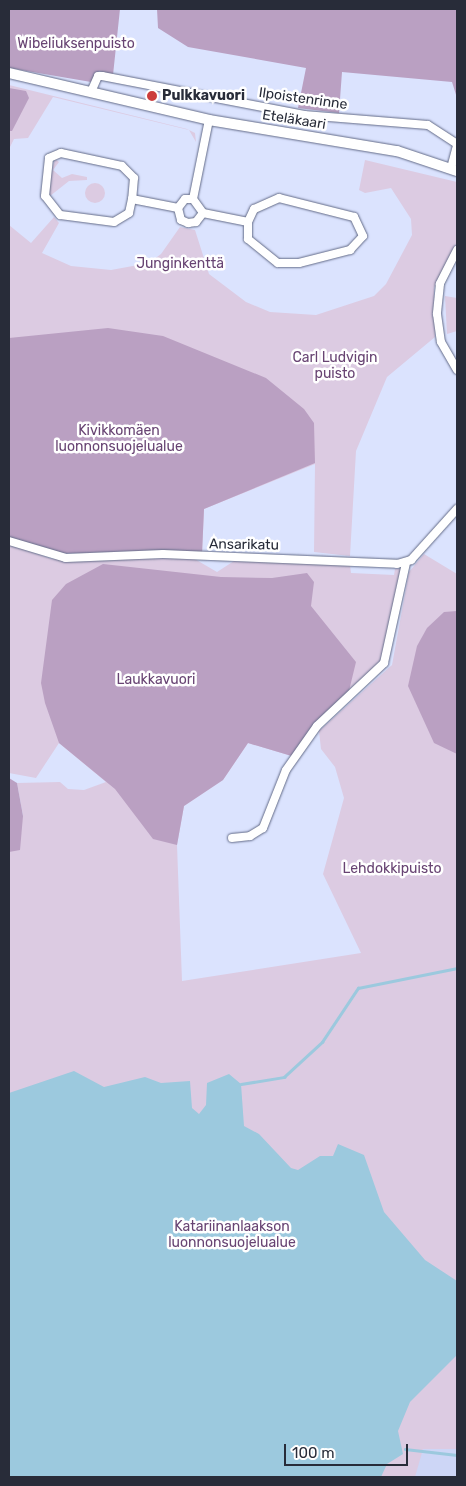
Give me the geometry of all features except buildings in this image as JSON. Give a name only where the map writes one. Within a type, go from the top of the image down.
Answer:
[{"type":"main road","name":"Eteläkaari","points":[[9,73],[209,120],[397,151],[454,169]]},
{"type":"street","name":"Ilpoistenrinne","points":[[92,92],[98,76],[102,76],[304,115],[428,125],[457,145],[454,169]]},
{"type":"street","points":[[209,120],[193,199],[203,213],[248,222]]},
{"type":"street","points":[[61,153],[122,166],[134,178],[132,199],[129,213],[114,222],[60,216],[45,196],[49,158],[61,153]]},
{"type":"street","points":[[279,198],[354,217],[363,236],[350,250],[284,264],[250,242],[248,222],[254,209],[279,198]]},
{"type":"street","points":[[132,199],[178,208],[193,199]]},
{"type":"street","points":[[178,208],[179,216],[188,224],[196,222],[203,213]]},
{"type":"street","points":[[457,250],[440,284],[437,314],[442,342],[457,370]]},
{"type":"street","points":[[232,838],[250,836],[263,828],[286,770],[317,726],[384,663],[406,563],[457,509]]},
{"type":"street","name":"Ansarikatu","points":[[9,541],[66,558],[163,554],[406,563]]},
{"type":"shaded area","name":"Katariinanlaakson luonnonsuojelualue","points":[[74,1071],[104,1087],[145,1077],[161,1083],[190,1081],[192,1108],[199,1114],[206,1105],[207,1083],[229,1074],[241,1084],[244,1126],[259,1134],[291,1168],[298,1170],[320,1156],[333,1156],[338,1144],[364,1155],[384,1212],[425,1260],[457,1281],[457,1355],[410,1402],[398,1431],[403,1454],[387,1464],[381,1477],[9,1477],[9,1093]]},
{"type":"shaded area","points":[[408,1449],[457,1449],[457,1477],[396,1477]]},
{"type":"green space","name":"Wibeliuksenpuisto","points":[[9,9],[120,9],[113,75],[99,71],[91,82],[9,68]]},
{"type":"green space","points":[[157,9],[457,9],[457,98],[452,82],[342,72],[339,113],[298,108],[306,68],[188,47],[158,28]]},
{"type":"green space","points":[[9,85],[189,130],[53,97],[28,138],[14,139],[9,149]]},
{"type":"green space","points":[[9,88],[26,91],[29,98],[12,131],[9,131]]},
{"type":"green space","points":[[189,130],[195,133],[196,142]]},
{"type":"green space","points":[[55,159],[59,162],[53,170],[62,178],[72,174],[87,177],[87,180],[69,181],[50,196],[48,184]]},
{"type":"green space","points":[[365,160],[457,182],[457,242],[434,288],[435,337],[387,377],[356,451],[350,556],[314,552],[315,464],[204,509],[202,554],[164,550],[79,554],[9,539],[9,225],[31,243],[54,217],[59,223],[42,253],[71,266],[111,270],[149,263],[161,254],[180,227],[195,230],[209,274],[246,302],[270,312],[316,315],[374,296],[386,284],[412,235],[411,219],[391,188],[365,193],[359,190]]},
{"type":"green space","points":[[95,183],[102,186],[105,193],[102,200],[95,203],[88,200],[85,193],[88,186]]},
{"type":"green space","points":[[445,296],[457,298],[457,331],[447,334]]},
{"type":"green space","name":"Kivikkomäen luonnonsuojelualue","points":[[108,328],[163,336],[266,378],[304,409],[314,423],[315,463],[204,509],[202,554],[164,550],[55,554],[9,539],[9,338]]},
{"type":"green space","name":"Katariinanlaakson luonnonsuojelualue","points":[[9,544],[52,559],[193,558],[217,572],[234,561],[350,565],[351,573],[394,575],[395,569],[403,568],[381,661],[350,689],[295,757],[248,743],[223,780],[184,806],[177,845],[182,981],[361,953],[323,874],[344,798],[335,767],[321,749],[319,731],[392,665],[409,572],[424,554],[457,574],[457,1449],[423,1449],[415,1477],[9,1477],[9,814],[23,816],[17,783],[60,782],[68,789],[84,790],[106,782],[59,743],[36,778],[9,773]]},
{"type":"green space","name":"Laukkavuori","points":[[103,564],[221,577],[272,578],[307,573],[314,582],[311,606],[356,662],[348,695],[295,757],[248,743],[223,780],[184,806],[177,845],[153,839],[115,789],[59,743],[45,703],[41,683],[52,600],[66,584]]},
{"type":"green space","points":[[457,611],[457,754],[434,743],[408,686],[417,646],[427,628],[444,612]]},
{"type":"green space","points":[[9,778],[17,783],[23,816],[20,850],[9,852]]},
{"type":"waterway","points":[[241,1084],[284,1077],[322,1042],[358,988],[457,968]]},
{"type":"waterway","points":[[405,1449],[457,1455]]},
{"type":"place","name":"Pulkkavuori","points":[[152,96]]},
{"type":"park label","name":"Junginkenttä","points":[[180,264]]},
{"type":"park label","name":"Carl Ludvigin puisto","points":[[335,366]]},
{"type":"park label","name":"Lehdokkipuisto","points":[[392,869]]}]
